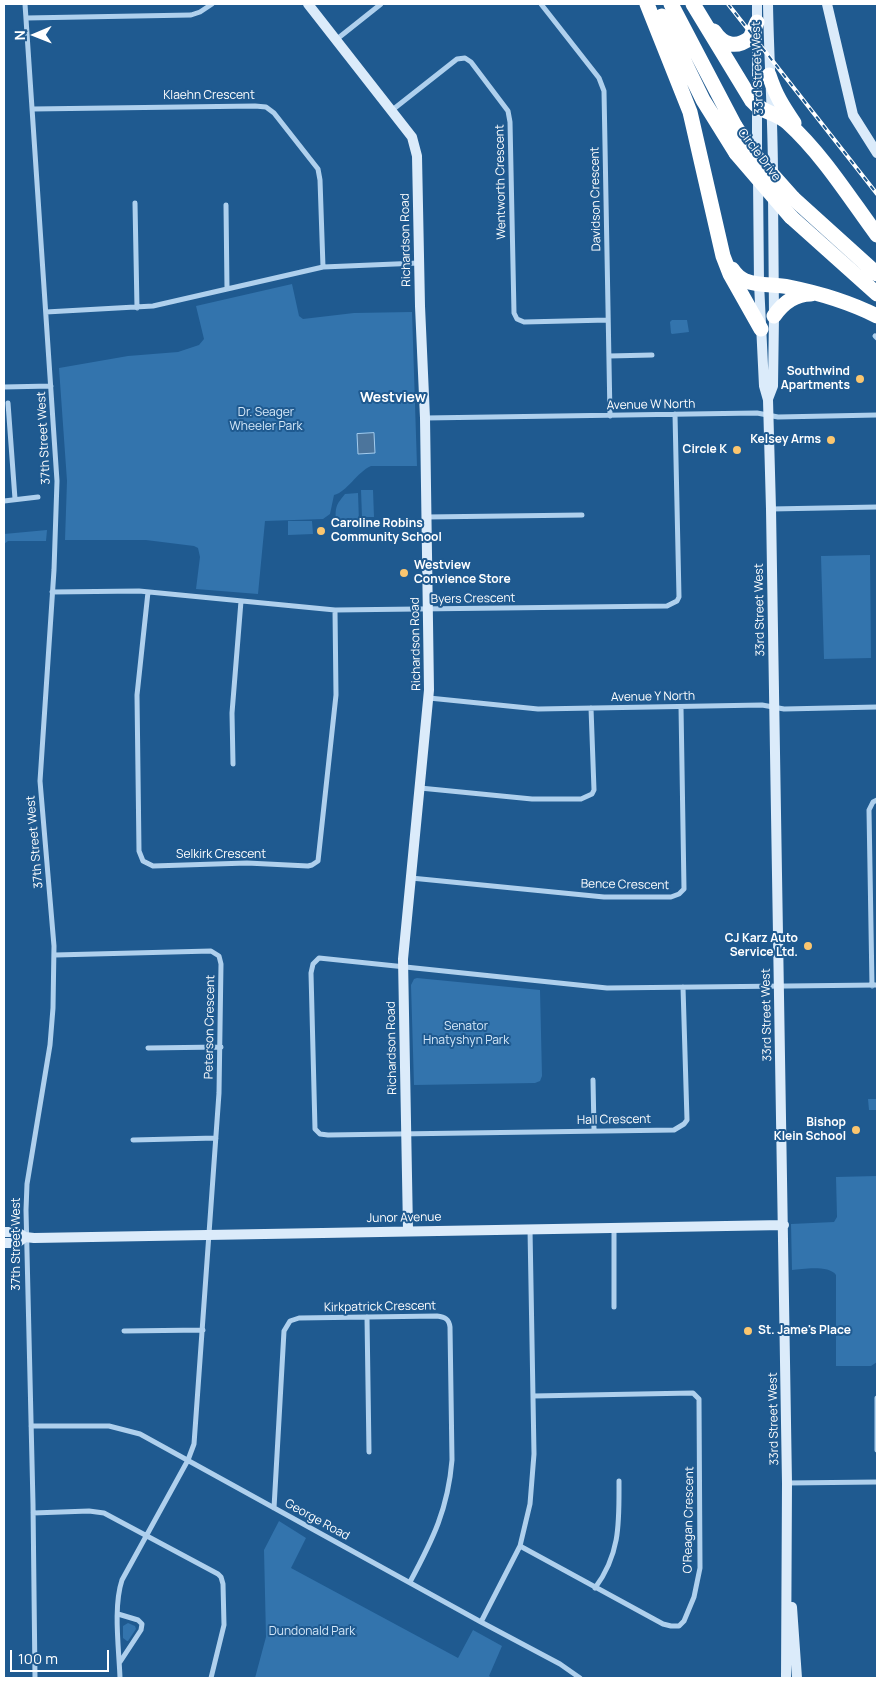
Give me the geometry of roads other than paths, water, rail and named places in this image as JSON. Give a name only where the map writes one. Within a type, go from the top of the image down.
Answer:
[{"type":"highway","points":[[647,4],[690,112],[726,266],[761,329]]},
{"type":"highway","name":"Circle Drive","points":[[656,4],[703,100],[736,153],[791,217],[877,294]]},
{"type":"highway","name":"Circle Drive","points":[[671,4],[735,126],[753,153],[793,198],[877,274]]},
{"type":"highway","points":[[694,4],[717,36],[726,43],[738,45],[747,41],[752,35],[757,22]]},
{"type":"highway","points":[[694,4],[757,107],[786,121],[806,141],[877,235]]},
{"type":"highway","points":[[769,75],[776,96],[784,111],[806,141]]},
{"type":"highway","points":[[711,208],[726,256],[734,272],[742,280],[774,284],[825,296],[877,316]]},
{"type":"highway","points":[[774,316],[782,305],[797,296],[808,294],[825,296]]},
{"type":"street","name":"37th Street West","points":[[25,4],[57,481],[40,781],[55,955],[52,1025],[27,1184],[26,1238],[35,1678]]},
{"type":"street","points":[[26,18],[191,15],[200,12],[212,4]]},
{"type":"street","name":"Richardson Road","points":[[308,4],[392,110],[412,137],[417,149],[425,418],[429,698],[410,878],[403,967],[408,1230]]},
{"type":"street","points":[[336,39],[381,4]]},
{"type":"street","name":"Davidson Crescent","points":[[541,4],[599,78],[604,91],[610,416]]},
{"type":"street","name":"33rd Street West","points":[[756,4],[759,283],[764,386],[768,400],[784,1225],[787,1483],[786,1678]]},
{"type":"street","name":"33rd Street West","points":[[768,4],[769,75],[772,114],[774,284],[773,386],[768,400]]},
{"type":"street","points":[[827,4],[853,115],[877,153]]},
{"type":"street","name":"Wentworth Crescent","points":[[392,110],[457,59],[465,58],[471,62],[508,111],[510,122],[515,317],[524,322],[608,320]]},
{"type":"street","name":"Klaehn Crescent","points":[[33,109],[256,106],[270,110],[318,169],[323,267]]},
{"type":"street","points":[[135,203],[137,308]]},
{"type":"street","points":[[226,205],[227,288]]},
{"type":"street","points":[[46,312],[153,306],[323,267],[419,263]]},
{"type":"street","points":[[609,356],[652,355]]},
{"type":"street","points":[[4,387],[51,386]]},
{"type":"street","points":[[8,403],[15,499]]},
{"type":"street","name":"Avenue W North","points":[[425,418],[757,413],[817,417],[877,416]]},
{"type":"street","name":"Byers Crescent","points":[[52,592],[133,590],[335,610],[667,606],[677,601],[679,597],[675,414]]},
{"type":"street","points":[[4,500],[38,497]]},
{"type":"street","points":[[770,509],[877,508]]},
{"type":"street","points":[[426,517],[582,515]]},
{"type":"street","name":"Selkirk Crescent","points":[[148,592],[136,720],[139,852],[143,862],[152,866],[247,864],[308,866],[318,861],[336,695],[335,610]]},
{"type":"street","points":[[232,764],[232,713],[241,601]]},
{"type":"street","name":"Avenue Y North","points":[[429,698],[530,709],[762,705],[784,709],[877,707]]},
{"type":"street","name":"Bence Crescent","points":[[410,878],[604,897],[671,897],[679,894],[684,889],[681,707]]},
{"type":"street","points":[[420,788],[532,799],[581,799],[588,796],[594,790],[592,708]]},
{"type":"street","points":[[403,967],[599,987],[875,985],[869,810],[873,802],[877,800]]},
{"type":"street","points":[[871,892],[877,891]]},
{"type":"street","name":"Peterson Crescent","points":[[55,955],[211,951],[216,953],[221,964],[221,1047],[216,1138],[194,1444],[188,1460],[122,1580],[118,1614],[120,1678]]},
{"type":"street","name":"Hall Crescent","points":[[403,967],[324,958],[319,958],[313,964],[311,972],[315,1129],[320,1134],[674,1130],[687,1120],[683,987]]},
{"type":"street","points":[[148,1048],[221,1047]]},
{"type":"street","points":[[593,1080],[594,1130]]},
{"type":"street","points":[[133,1140],[216,1138]]},
{"type":"street","name":"Junor Avenue","points":[[4,1243],[17,1243],[26,1238],[784,1225]]},
{"type":"street","points":[[614,1227],[614,1307]]},
{"type":"street","points":[[480,1622],[520,1546],[532,1487],[533,1396],[530,1229]]},
{"type":"street","name":"Junor Avenue","points":[[4,1232],[17,1232],[26,1238]]},
{"type":"street","name":"Kirkpatrick Crescent","points":[[274,1508],[284,1332],[290,1321],[294,1319],[437,1316],[446,1318],[449,1322],[452,1460],[450,1479],[442,1515],[410,1582]]},
{"type":"street","points":[[367,1318],[369,1452]]},
{"type":"street","points":[[124,1331],[203,1330]]},
{"type":"street","name":"O'Reagan Crescent","points":[[520,1546],[595,1588],[663,1624],[671,1626],[679,1626],[684,1621],[694,1596],[700,1568],[699,1399],[693,1393],[533,1396]]},
{"type":"street","points":[[877,1398],[877,1450]]},
{"type":"street","name":"George Road","points":[[31,1426],[96,1426],[119,1428],[140,1434],[480,1622],[560,1664],[580,1678]]},
{"type":"street","points":[[595,1588],[608,1569],[617,1541],[619,1481]]},
{"type":"street","points":[[787,1483],[877,1482]]},
{"type":"street","points":[[33,1513],[97,1512],[112,1516],[218,1574],[223,1580],[224,1625],[211,1678]]},
{"type":"street","name":"33rd Street West","points":[[787,1569],[795,1635],[797,1678]]},
{"type":"street","points":[[118,1614],[138,1620],[141,1622],[142,1627],[120,1663]]},
{"type":"railway","points":[[728,4],[877,194]]},
{"type":"place","name":"Southwind Apartments","points":[[860,379]]},
{"type":"place","name":"Kelsey Arms","points":[[831,440]]},
{"type":"place","name":"Circle K","points":[[737,450]]},
{"type":"place","name":"Caroline Robins Community School","points":[[321,531]]},
{"type":"place","name":"Westview Convience Store","points":[[404,573]]},
{"type":"place","name":"CJ Karz Auto Service Ltd.","points":[[808,946]]},
{"type":"place","name":"Bishop Klein School","points":[[856,1130]]},
{"type":"place","name":"St. Jame's Place","points":[[748,1331]]},
{"type":"district","name":"Westview","points":[[393,398]]},
{"type":"park label","name":"Dr. Seager Wheeler Park","points":[[266,420]]},
{"type":"park label","name":"Senator Hnatyshyn Park","points":[[466,1034]]},
{"type":"park label","name":"Dundonald Park","points":[[312,1632]]}]
